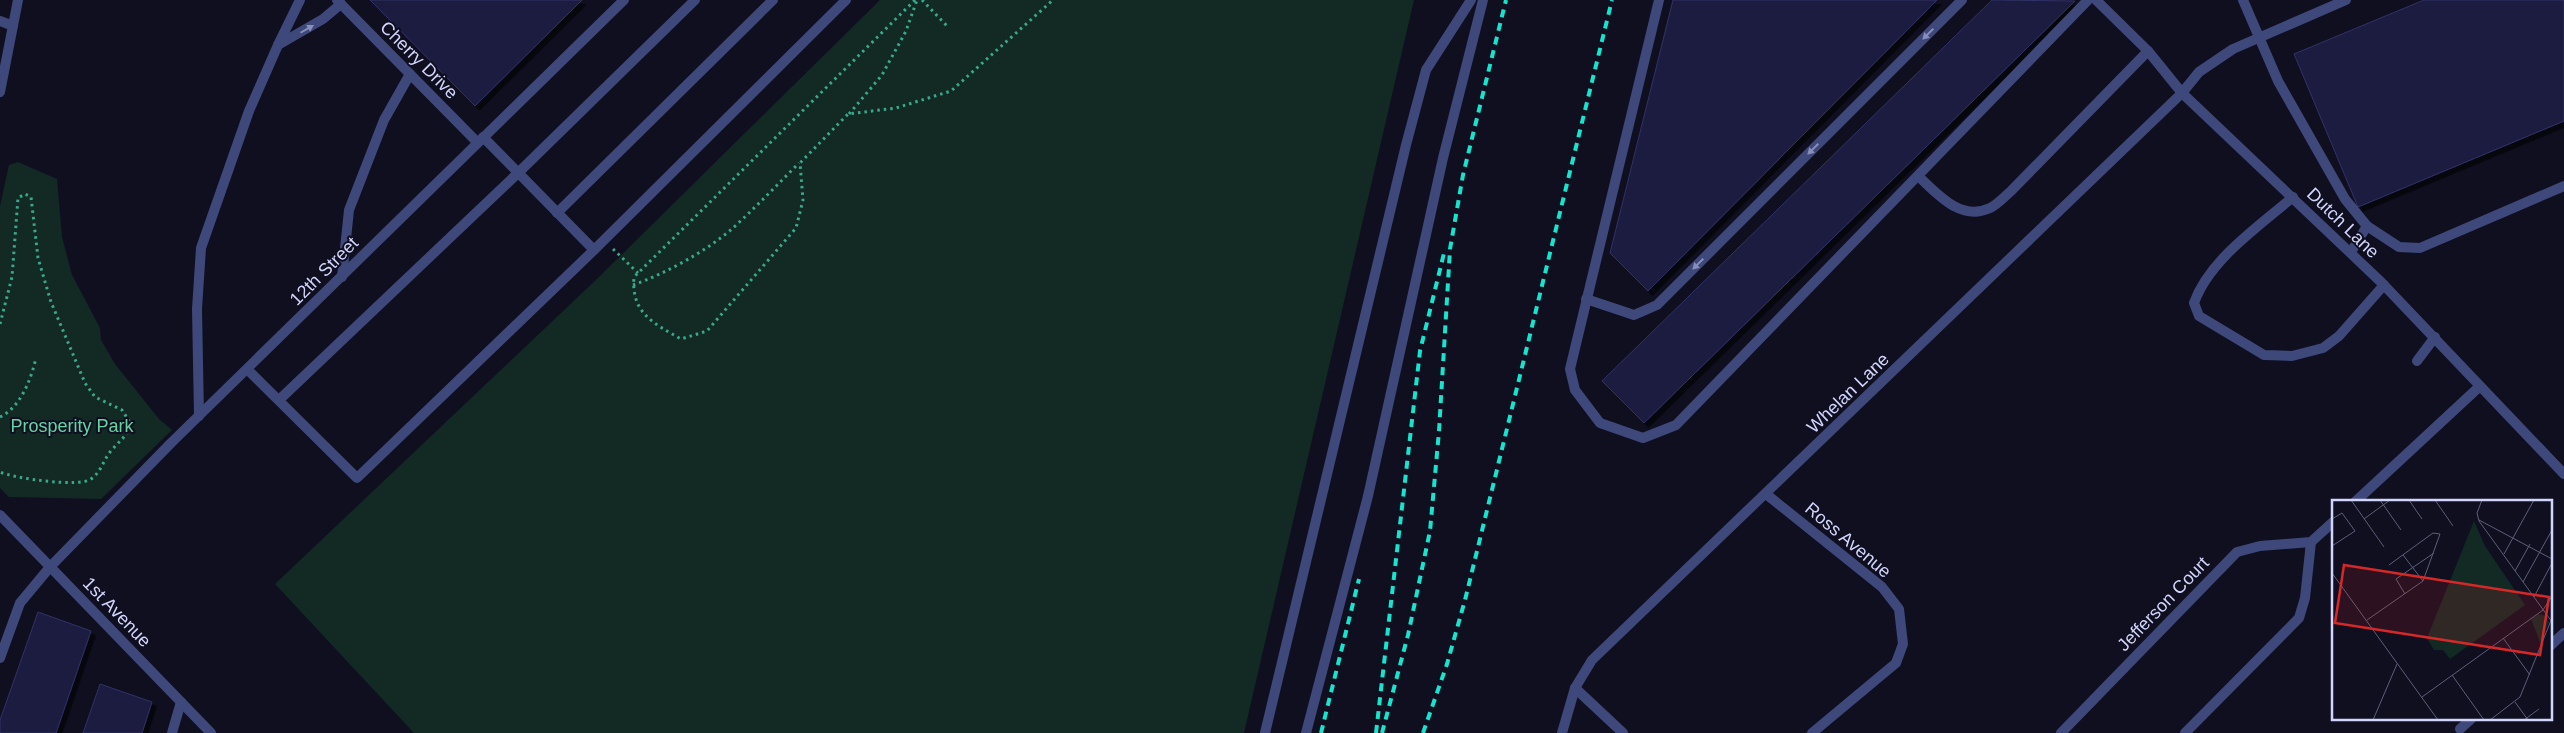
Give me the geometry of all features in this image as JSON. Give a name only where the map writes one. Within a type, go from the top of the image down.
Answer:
[{"type":"street","points":[[0,92],[18,0]]},
{"type":"street","points":[[199,416],[197,309],[201,248],[249,111],[300,0]]},
{"type":"street","name":"12th Street","points":[[0,658],[20,603],[50,567],[199,416],[624,0]]},
{"type":"street","points":[[279,400],[518,173],[695,0]]},
{"type":"street","points":[[557,213],[773,0]]},
{"type":"street","points":[[248,370],[357,478],[594,250],[846,0]]},
{"type":"street","points":[[1264,733],[1406,144],[1426,70],[1472,0]]},
{"type":"street","points":[[1306,733],[1368,496],[1443,158],[1483,0]]},
{"type":"street","points":[[1659,0],[1570,369],[1576,390],[1600,423],[1642,438],[1676,425],[2088,0]]},
{"type":"street","points":[[1586,299],[1634,315],[1657,305],[1962,0]]},
{"type":"street","name":"Dutch Lane","points":[[2096,0],[2148,51],[2182,93],[2384,285],[2435,337],[2479,387],[2564,474]]},
{"type":"street","points":[[2243,0],[2278,81],[2340,191],[2367,226],[2399,247],[2420,248],[2564,186]]},
{"type":"street","name":"Whelan Lane","points":[[1562,733],[1575,688],[1592,660],[2182,93],[2199,72],[2233,49],[2346,0]]},
{"type":"street","points":[[278,45],[324,19],[339,2]]},
{"type":"street","name":"Cherry Drive","points":[[339,2],[410,74],[518,173],[594,250]]},
{"type":"street","points":[[0,21],[13,26]]},
{"type":"street","points":[[1918,176],[1953,207],[1970,212],[1990,208],[2011,191],[2148,51]]},
{"type":"street","points":[[342,277],[349,210],[384,120],[410,74]]},
{"type":"street","points":[[2293,197],[2222,259],[2200,286],[2194,303],[2199,316],[2264,355],[2292,356],[2323,348],[2339,336],[2384,285]]},
{"type":"street","points":[[2350,252],[2367,226]]},
{"type":"street","points":[[2417,361],[2435,337]]},
{"type":"street","points":[[2357,500],[2479,387]]},
{"type":"street","name":"Ross Avenue","points":[[1766,494],[1882,587],[1899,609],[1903,644],[1896,663],[1812,733]]},
{"type":"street","name":"1st Avenue","points":[[0,515],[211,733]]},
{"type":"street","points":[[2184,733],[2299,618],[2305,598],[2311,542],[2332,523]]},
{"type":"street","name":"Jefferson Court","points":[[2061,733],[2237,552],[2260,546],[2311,542]]},
{"type":"street","points":[[2552,644],[2564,633]]},
{"type":"street","points":[[1575,688],[1623,733]]},
{"type":"street","points":[[172,733],[182,702]]},
{"type":"street","points":[[2459,732],[2470,720]]},
{"type":"path","points":[[633,285],[649,279],[693,255],[732,229],[800,163],[848,114],[882,75],[906,31],[916,0]]},
{"type":"path","points":[[800,163],[803,200],[796,228],[707,331],[681,339],[651,322],[632,295],[634,277],[916,0]]},
{"type":"path","points":[[922,0],[948,27]]},
{"type":"path","points":[[848,114],[896,108],[951,90],[1053,0]]},
{"type":"path","points":[[0,324],[12,277],[18,198],[25,194],[30,197],[38,258],[50,302],[85,383],[96,397],[122,410],[131,424],[128,433],[109,453],[100,471],[88,481],[57,482],[11,477],[0,472]]},
{"type":"path","points":[[604,240],[638,273]]},
{"type":"path","points":[[0,417],[6,414],[22,396],[36,358]]},
{"type":"green space","points":[[880,0],[1414,0],[1244,733],[414,733],[275,584],[600,276]]},
{"type":"green space","name":"Prosperity Park","points":[[18,162],[57,179],[62,237],[72,275],[100,328],[101,340],[115,364],[159,419],[172,430],[101,499],[9,497],[0,488],[0,206],[9,165]]},
{"type":"building","points":[[370,0],[582,0],[475,106]]},
{"type":"building","points":[[1673,0],[1937,0],[1648,291],[1610,253]]},
{"type":"building","points":[[1992,0],[2075,1],[1644,423],[1602,381]]},
{"type":"building","points":[[2424,0],[2564,0],[2564,121],[2358,207],[2294,54]]},
{"type":"building","points":[[38,612],[91,631],[56,733],[0,733],[0,720]]},
{"type":"building","points":[[100,684],[152,702],[142,733],[83,733]]},
{"type":"railway","points":[[1382,733],[1408,635],[1430,531],[1439,431],[1450,249],[1463,175],[1506,0]]},
{"type":"railway","points":[[1423,733],[1447,664],[1465,600],[1612,0]]},
{"type":"railway","points":[[1376,733],[1420,351],[1445,249]]},
{"type":"railway","points":[[1321,733],[1359,579]]}]
